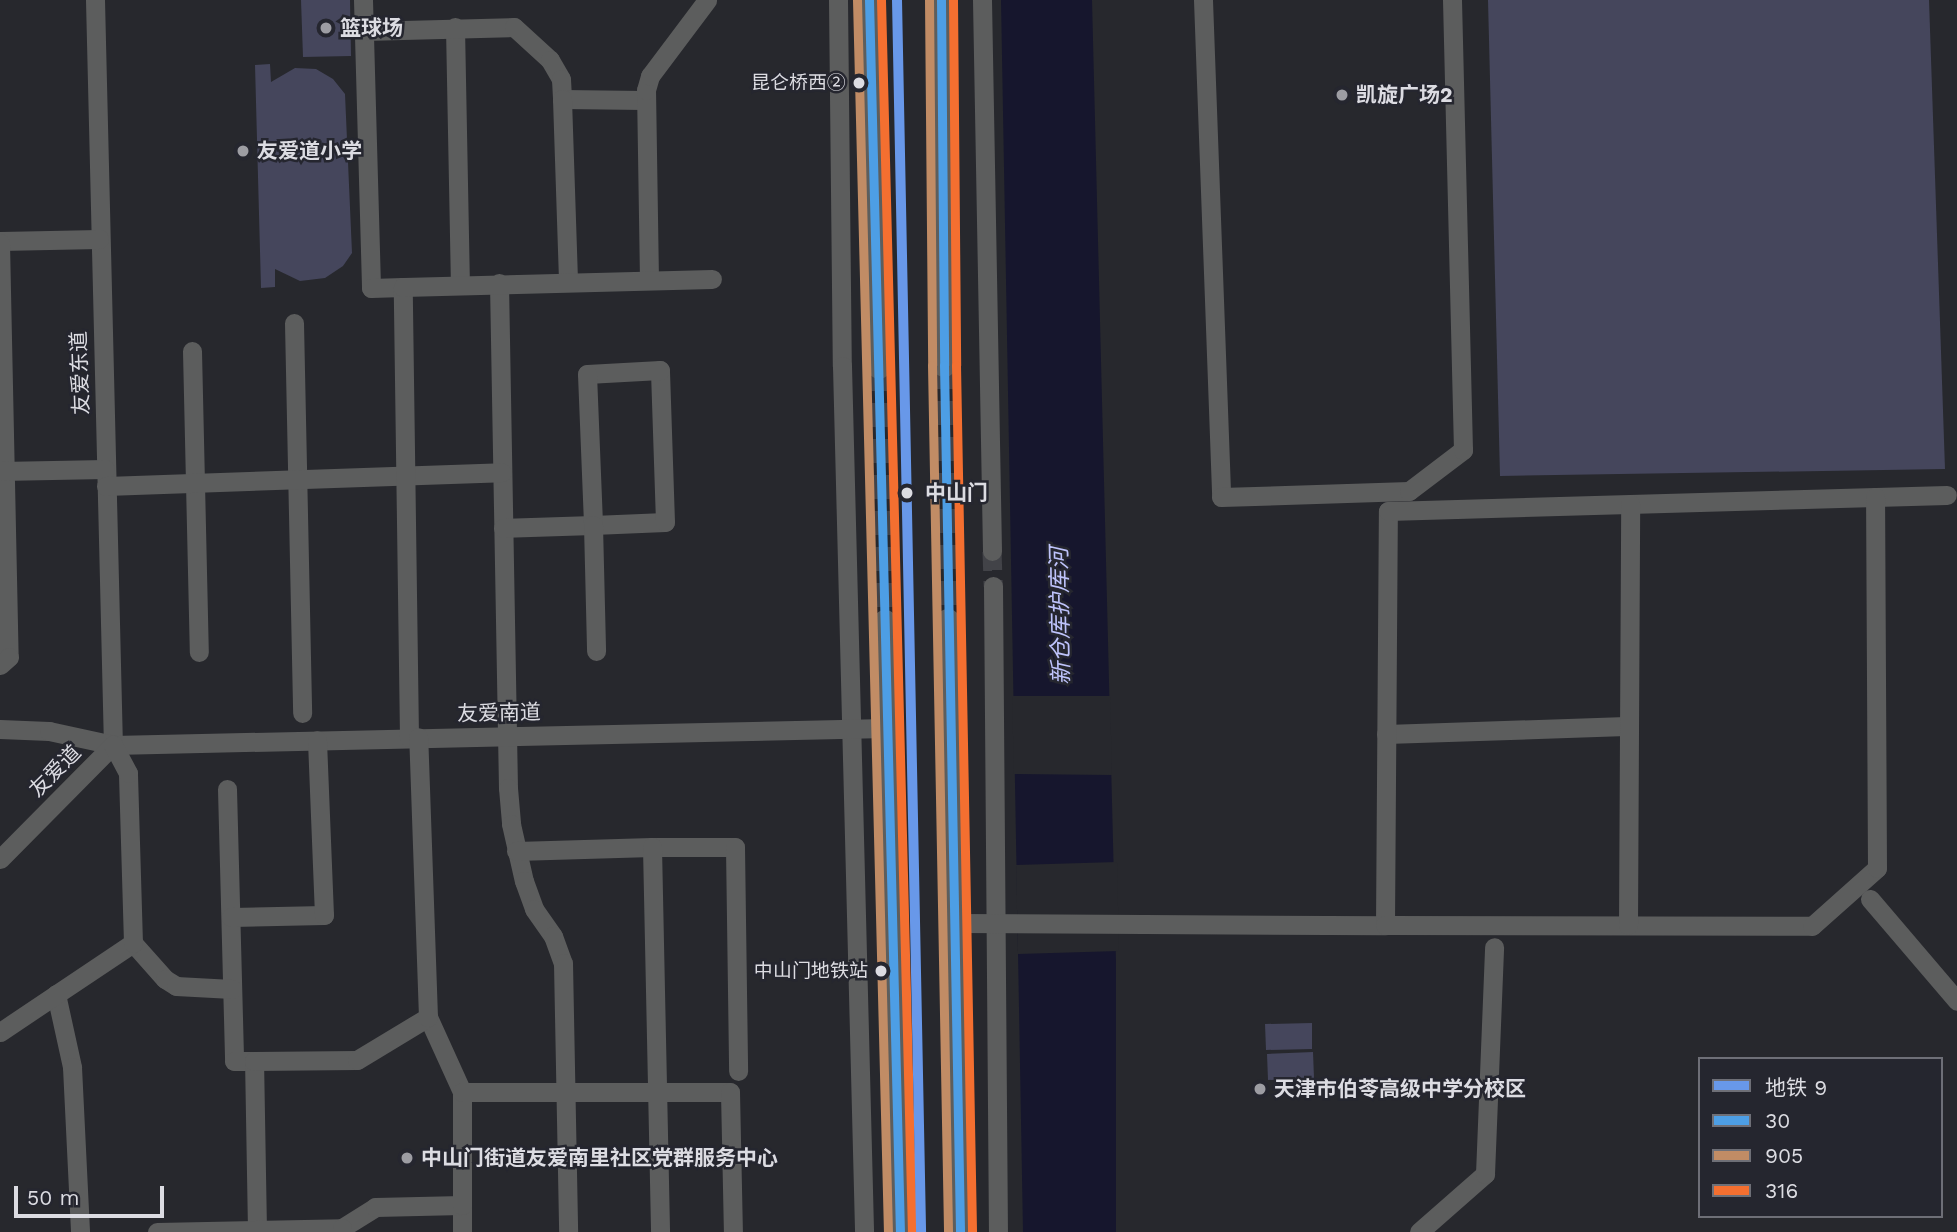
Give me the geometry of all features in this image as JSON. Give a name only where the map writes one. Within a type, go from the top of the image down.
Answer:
[{"type":"main road","points":[[869,0],[879,367]]},
{"type":"main road","points":[[941,0],[944,365]]},
{"type":"main road","points":[[948,621],[960,1232]]},
{"type":"main road","points":[[885,622],[900,1232]]},
{"type":"street","name":"友爱东道","points":[[95,0],[113,745]]},
{"type":"street","points":[[363,0],[371,288],[712,279]]},
{"type":"street","points":[[649,280],[645,100],[650,76],[707,0]]},
{"type":"street","points":[[838,0],[842,366],[864,1232]]},
{"type":"street","points":[[982,0],[992,551]]},
{"type":"street","points":[[1203,0],[1221,497],[1409,491],[1462,450],[1452,0]]},
{"type":"street","points":[[455,27],[460,284]]},
{"type":"street","points":[[364,31],[514,27],[550,60],[561,79],[568,281]]},
{"type":"street","points":[[562,100],[645,100]]},
{"type":"street","points":[[0,665],[9,657],[2,470],[0,242],[99,239]]},
{"type":"street","points":[[499,283],[506,735],[510,812],[516,851],[534,909],[553,936],[563,963],[568,1232]]},
{"type":"street","points":[[403,287],[414,737],[428,1017],[462,1093],[462,1232]]},
{"type":"street","points":[[294,323],[302,713]]},
{"type":"street","points":[[192,351],[199,652]]},
{"type":"street","points":[[503,528],[593,524],[665,522],[660,370],[587,374],[593,524],[596,651]]},
{"type":"street","points":[[2,470],[197,484],[502,472]]},
{"type":"street","points":[[1385,925],[1388,511],[1947,495]]},
{"type":"street","points":[[954,923],[1812,926],[1877,868],[1875,497]]},
{"type":"street","points":[[1628,925],[1626,726],[1630,504]]},
{"type":"street","points":[[993,586],[998,1232]]},
{"type":"street","points":[[1386,734],[1626,726]]},
{"type":"street","name":"友爱南道","points":[[0,729],[49,731],[113,745],[887,728]]},
{"type":"street","points":[[230,917],[324,915],[317,740]]},
{"type":"street","points":[[113,745],[128,773],[133,943],[165,979],[176,986],[232,989]]},
{"type":"street","name":"友爱道","points":[[0,859],[113,745]]},
{"type":"street","points":[[227,789],[234,1061],[357,1060],[428,1017]]},
{"type":"street","points":[[652,847],[660,1232]]},
{"type":"street","points":[[516,851],[735,847],[738,1071]]},
{"type":"street","points":[[1870,899],[1957,1001]]},
{"type":"street","points":[[0,1032],[133,943]]},
{"type":"street","points":[[1419,1232],[1485,1174],[1494,947]]},
{"type":"street","points":[[56,994],[72,1067],[80,1232]]},
{"type":"street","points":[[254,1061],[257,1230]]},
{"type":"street","points":[[462,1093],[730,1092],[733,1232]]},
{"type":"street","points":[[157,1232],[342,1230],[375,1207],[461,1205]]},
{"type":"shaded area","name":"篮球场","points":[[301,0],[350,0],[351,56],[303,57]]},
{"type":"shaded area","points":[[1488,0],[1929,0],[1945,469],[1500,476]]},
{"type":"shaded area","points":[[270,64],[271,82],[295,68],[316,69],[333,79],[345,94],[352,253],[343,266],[325,278],[300,281],[275,269],[275,287],[261,288],[255,65]]},
{"type":"shaded area","points":[[1312,1023],[1312,1049],[1266,1050],[1265,1024]]},
{"type":"shaded area","points":[[1313,1052],[1314,1078],[1268,1080],[1267,1054]]},
{"type":"water","name":"新仓库护库河","points":[[1001,0],[1092,0],[1116,962],[1116,1232],[1023,1232]]},
{"type":"pier","points":[[1012,696],[1110,696],[1112,775],[1014,774]]},
{"type":"pier","points":[[1117,862],[1119,951],[1018,954],[1016,865]]},
{"type":"tunnel","points":[[944,365],[948,621]]},
{"type":"tunnel","points":[[879,367],[885,622]]},
{"type":"tunnel","points":[[992,551],[993,586]]},
{"type":"metro line","name":"9","points":[[897,0],[921,1232]]},
{"type":"transit line","name":"905","points":[[857,0],[888,1232]]},
{"type":"transit line","name":"30","points":[[869,0],[900,1232]]},
{"type":"transit line","name":"316","points":[[881,0],[912,1232]]},
{"type":"transit line","name":"905","points":[[929,0],[932,365],[948,1232]]},
{"type":"transit line","name":"30","points":[[941,0],[944,365],[960,1232]]},
{"type":"transit line","name":"316","points":[[953,0],[956,365],[972,1232]]},
{"type":"place","name":"篮球场","points":[[326,28]]},
{"type":"place","name":"昆仑桥西②","points":[[859,83]]},
{"type":"place","name":"凯旋广场2","points":[[1342,95]]},
{"type":"place","name":"友爱道小学","points":[[243,151]]},
{"type":"place","name":"中山门","points":[[907,493]]},
{"type":"place","name":"中山门地铁站","points":[[881,971]]},
{"type":"place","name":"天津市伯苓高级中学分校区","points":[[1260,1089]]},
{"type":"place","name":"中山门街道友爱南里社区党群服务中心","points":[[407,1158]]}]
